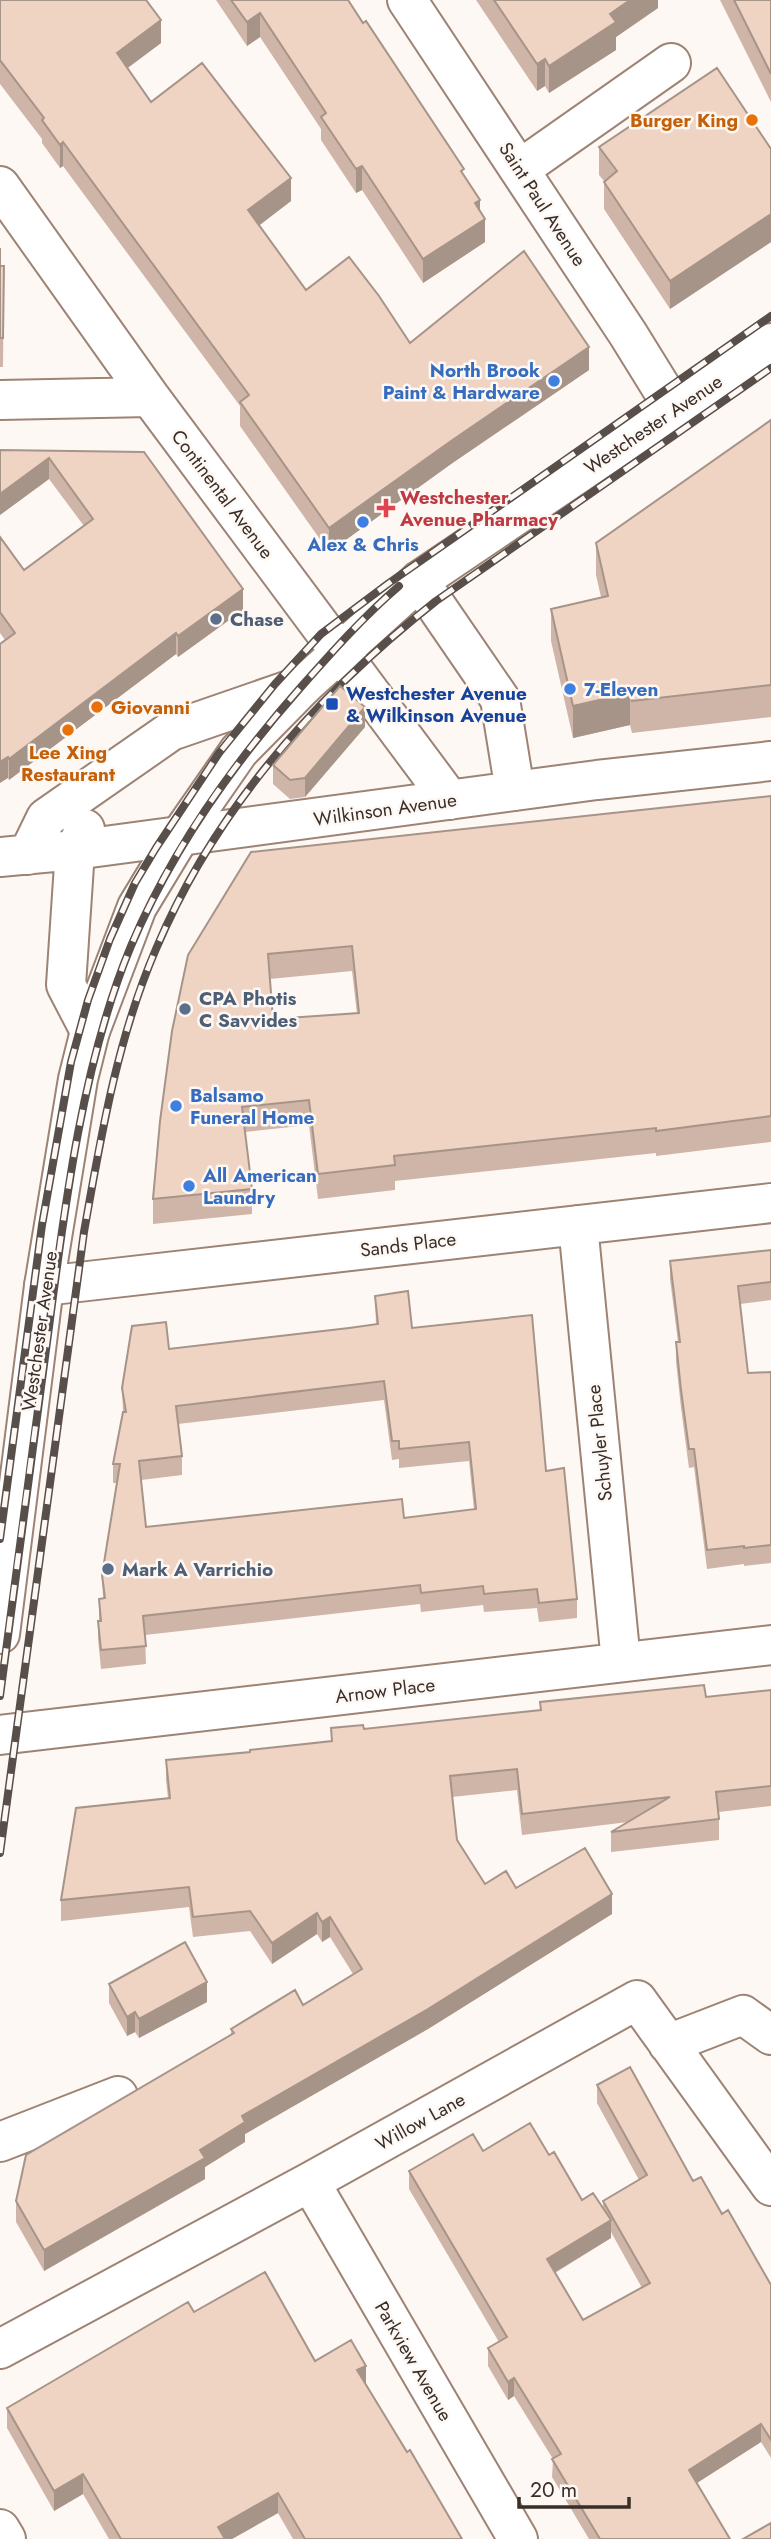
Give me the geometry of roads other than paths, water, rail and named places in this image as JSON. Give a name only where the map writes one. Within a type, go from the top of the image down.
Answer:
[{"type":"street","name":"Saint Paul Avenue","points":[[407,0],[520,169],[675,410]]},
{"type":"street","points":[[520,169],[671,63]]},
{"type":"street","name":"Continental Avenue","points":[[0,186],[150,397],[450,800]]},
{"type":"street","name":"Westchester Avenue","points":[[0,1634],[44,1286],[78,1079],[90,1031],[136,906],[239,751],[304,685],[419,581],[771,343]]},
{"type":"street","points":[[0,401],[150,397]]},
{"type":"street","points":[[419,581],[500,699],[515,791]]},
{"type":"street","name":"Westchester Avenue","points":[[14,856],[46,818],[171,731],[304,685]]},
{"type":"street","name":"Wilkinson Avenue","points":[[14,856],[515,791],[771,761]]},
{"type":"street","name":"Westchester Avenue","points":[[90,1031],[66,985],[75,850],[118,768]]},
{"type":"street","name":"Sands Place","points":[[44,1286],[771,1203]]},
{"type":"street","name":"Schuyler Place","points":[[578,1224],[621,1662]]},
{"type":"street","name":"Arnow Place","points":[[0,1735],[771,1645]]},
{"type":"street","name":"Willow Lane","points":[[0,2349],[310,2182],[637,2000],[771,2186]]},
{"type":"street","points":[[668,2044],[743,2015],[771,2035]]},
{"type":"street","points":[[0,2142],[118,2096]]},
{"type":"street","name":"Parkview Avenue","points":[[310,2182],[518,2539]]},
{"type":"street","points":[[0,2529],[6,2539]]},
{"type":"railway","points":[[0,1539],[42,1225],[71,1062],[88,1000],[110,939],[135,883],[156,848],[219,753],[275,684],[321,634],[389,583],[771,316]]},
{"type":"railway","points":[[0,1853],[84,1232],[97,1160],[112,1088],[142,983],[180,898],[239,802],[274,757],[311,715],[393,637],[436,601],[771,368]]},
{"type":"railway","points":[[0,1696],[69,1182],[88,1084],[114,990],[147,910],[206,809],[251,747],[313,674],[360,622],[399,586]]},
{"type":"place","name":"Burger King","points":[[752,120]]},
{"type":"place","name":"North Brook Paint & Hardware","points":[[554,381]]},
{"type":"place","name":"Westchester Avenue Pharmacy","points":[[386,508]]},
{"type":"place","name":"Alex & Chris","points":[[363,522]]},
{"type":"place","name":"Chase","points":[[216,619]]},
{"type":"place","name":"7-Eleven","points":[[570,689]]},
{"type":"place","name":"Westchester Avenue & Wilkinson Avenue","points":[[332,704]]},
{"type":"place","name":"Giovanni","points":[[97,707]]},
{"type":"place","name":"Lee Xing Restaurant","points":[[68,730]]},
{"type":"place","name":"CPA Photis C Savvides","points":[[185,1009]]},
{"type":"place","name":"Balsamo Funeral Home","points":[[176,1106]]},
{"type":"place","name":"All American Laundry","points":[[189,1186]]},
{"type":"place","name":"Mark A Varrichio","points":[[108,1569]]}]
